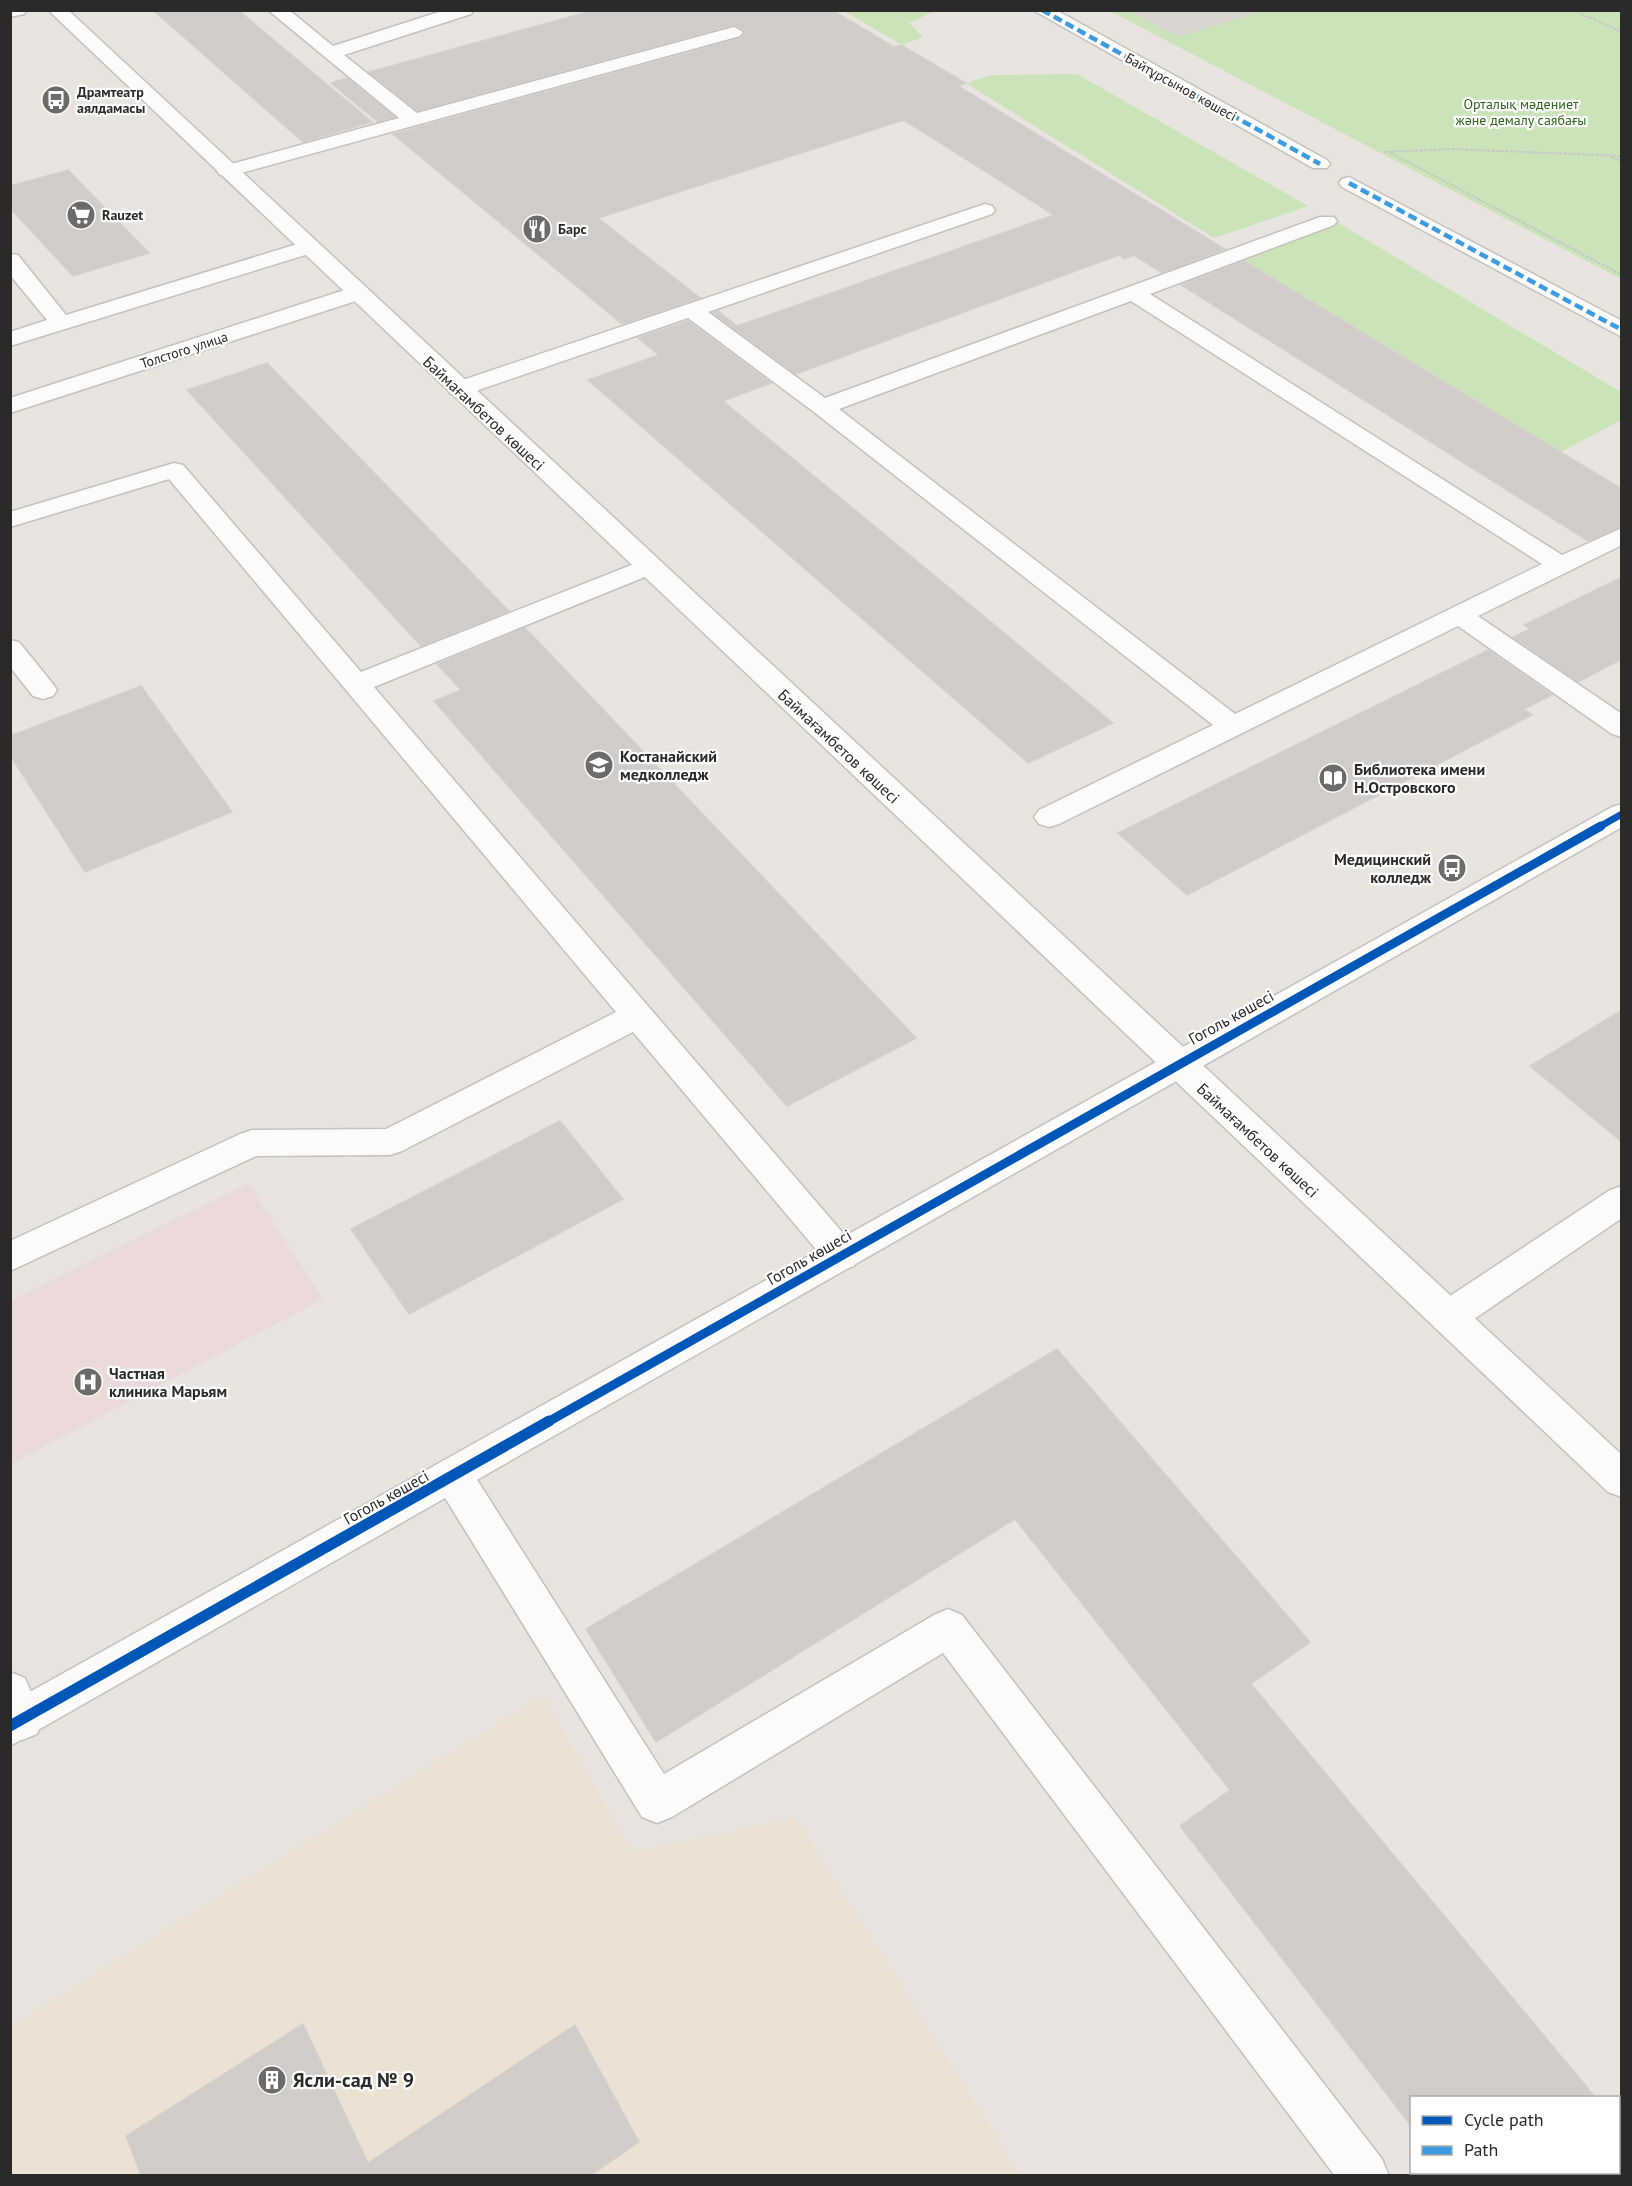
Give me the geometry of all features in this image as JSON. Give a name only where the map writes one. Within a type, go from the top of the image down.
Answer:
[{"type":"main road","points":[[10,12],[18,10]]},
{"type":"main road","name":"Баймағамбетов көшесі","points":[[57,10],[1622,1480]]},
{"type":"main road","points":[[278,10],[412,119]]},
{"type":"main road","points":[[330,53],[465,10]]},
{"type":"main road","name":"Байтұрсынов көшесі","points":[[1042,10],[1338,169],[1622,330]]},
{"type":"main road","points":[[227,171],[734,32]]},
{"type":"main road","points":[[459,389],[985,210]]},
{"type":"main road","points":[[822,407],[1327,221]]},
{"type":"main road","points":[[10,339],[307,247]]},
{"type":"main road","points":[[10,260],[62,324]]},
{"type":"main road","points":[[1133,292],[1561,565]]},
{"type":"main road","name":"Толстого улица","points":[[10,406],[357,293]]},
{"type":"main road","points":[[690,309],[822,407],[1234,727]]},
{"type":"main road","points":[[10,520],[174,470],[842,1256]]},
{"type":"main road","points":[[1049,817],[1622,535]]},
{"type":"main road","points":[[356,684],[648,567]]},
{"type":"main road","points":[[1459,615],[1622,728]]},
{"type":"main road","points":[[10,648],[43,690]]},
{"type":"main road","name":"Гоголь көшесі","points":[[14,1712],[453,1476],[1622,814]]},
{"type":"main road","points":[[10,1257],[252,1143],[390,1142],[637,1015]]},
{"type":"main road","points":[[1448,1317],[1622,1200]]},
{"type":"main road","points":[[453,1476],[657,1802],[948,1628],[1365,2175]]},
{"type":"path","points":[[1573,10],[1622,32]]},
{"type":"path","points":[[1338,169],[1381,152],[1452,149],[1622,156]]},
{"type":"path","points":[[1390,152],[1622,275]]},
{"type":"path","points":[[1608,155],[1622,162]]},
{"type":"shaded area","points":[[1130,11],[1264,11],[1178,37]]},
{"type":"shaded area","name":"Частная клиника Марьям","points":[[248,1183],[323,1299],[11,1464],[11,1301]]},
{"type":"shaded area","points":[[543,1696],[632,1853],[795,1818],[1020,2175],[11,2176],[11,2027]]},
{"type":"green space","points":[[844,11],[935,11],[909,23],[923,37],[902,45]]},
{"type":"green space","name":"Орталық мәдениет және демалу саябағы","points":[[1110,11],[1621,11],[1621,279]]},
{"type":"green space","points":[[1077,74],[1308,206],[1214,238],[966,83],[992,75]]},
{"type":"green space","points":[[1330,218],[1621,392],[1621,420],[1561,452],[1235,258]]},
{"type":"building","points":[[153,10],[238,10],[372,122],[303,142]]},
{"type":"building","points":[[595,10],[832,10],[894,47],[901,45],[966,83],[958,86],[1225,249],[1162,273],[1134,255],[1124,259],[1119,255],[796,374],[713,313],[718,311],[737,326],[1054,215],[904,120],[598,218],[700,298],[622,324],[393,134],[741,38],[744,30],[733,25],[418,111],[369,72]]},
{"type":"building","points":[[347,78],[394,117],[378,122],[331,83]]},
{"type":"building","points":[[68,170],[149,253],[73,276],[10,208],[10,186]]},
{"type":"building","points":[[1244,261],[1622,489],[1622,526],[1588,541],[1181,285]]},
{"type":"building","points":[[688,321],[771,383],[723,401],[1113,723],[1028,763],[588,380],[659,355],[638,338]]},
{"type":"building","points":[[267,363],[509,611],[421,646],[187,390]]},
{"type":"building","points":[[1622,577],[1622,659],[1578,682],[1513,637],[1530,629],[1524,625]]},
{"type":"building","points":[[525,628],[916,1038],[787,1106],[434,701],[461,690],[437,664]]},
{"type":"building","points":[[1488,650],[1552,695],[1524,709],[1532,715],[1187,895],[1118,833]]},
{"type":"building","points":[[141,686],[232,812],[85,872],[10,755],[10,736]]},
{"type":"building","points":[[1622,1010],[1622,1142],[1530,1066]]},
{"type":"building","points":[[560,1121],[623,1199],[409,1314],[351,1229]]},
{"type":"building","points":[[1057,1349],[1310,1642],[1251,1684],[1594,2096],[1410,2096],[1410,2124],[1180,1826],[1230,1790],[1015,1519],[656,1742],[586,1629]]},
{"type":"building","name":"Ясли-сад № 9","points":[[303,2024],[368,2163],[575,2025],[639,2142],[591,2175],[141,2175],[126,2136]]},
{"type":"building","points":[[1620,2128],[1622,2129],[1622,2175],[1449,2175],[1620,2174]]},
{"type":"marked path","points":[[1042,10],[1320,164]]},
{"type":"marked path","points":[[1349,183],[1622,330]]},
{"type":"cycle path","points":[[10,1726],[1622,814]]},
{"type":"place","name":"Драмтеатр аялдамасы","points":[[56,100]]},
{"type":"place","name":"Rauzet","points":[[81,215]]},
{"type":"place","name":"Барс","points":[[537,229]]},
{"type":"place","name":"Костанайский медколледж","points":[[599,765]]},
{"type":"place","name":"Библиотека имени Н.Островского","points":[[1333,778]]},
{"type":"place","name":"Медицинский колледж","points":[[1452,868]]},
{"type":"place","name":"Частная клиника Марьям","points":[[88,1382]]},
{"type":"place","name":"Ясли-сад № 9","points":[[272,2080]]}]
